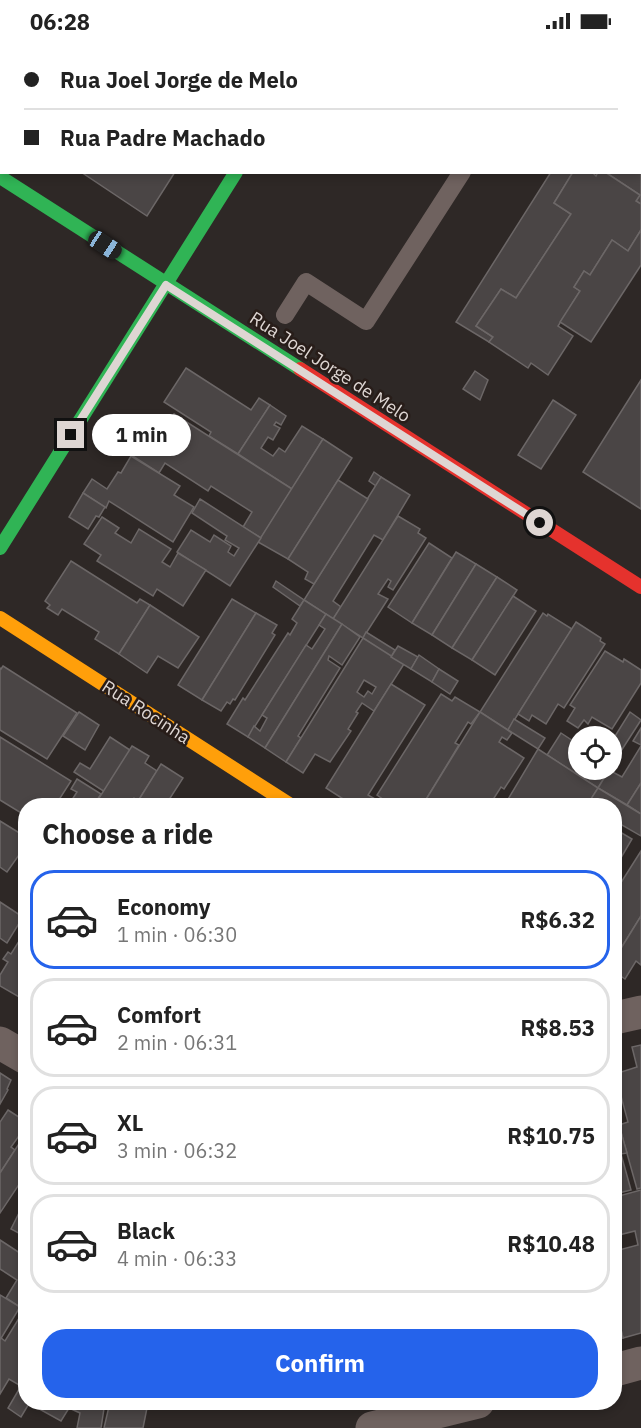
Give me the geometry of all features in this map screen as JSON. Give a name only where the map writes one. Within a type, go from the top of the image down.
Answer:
[{"type":"street","points":[[0,548],[235,174]]},
{"type":"street","name":"Rua Joel Jorge de Melo","points":[[0,177],[641,587]]},
{"type":"street","name":"Rua Rocinha","points":[[0,618],[280,798]]},
{"type":"street","points":[[0,1043],[18,1053]]},
{"type":"street","points":[[622,1368],[641,1363]]},
{"type":"street","points":[[372,1428],[445,1410]]},
{"type":"lane","points":[[285,315],[306,282],[366,321],[461,174]]},
{"type":"building","points":[[84,174],[174,174],[147,216]]},
{"type":"building","points":[[550,174],[572,174],[554,203],[571,214],[516,298],[501,289],[476,326],[493,337],[489,342],[456,322]]},
{"type":"building","points":[[572,174],[594,174],[596,176],[597,174],[608,174],[640,195],[636,201],[641,204],[641,230],[628,251],[612,240],[590,275],[584,271],[574,287],[580,291],[558,326],[573,336],[548,375],[531,363],[528,368],[489,342],[493,337],[476,326],[501,289],[516,298],[571,214],[554,203]]},
{"type":"building","points":[[608,174],[641,174],[641,204],[636,201],[640,195]]},
{"type":"building","points":[[641,230],[641,265],[591,342],[560,322],[580,291],[574,287],[584,271],[590,275],[612,240],[628,251]]},
{"type":"building","points":[[186,368],[251,410],[259,398],[270,405],[238,454],[209,436],[211,432],[164,402]]},
{"type":"building","points":[[475,371],[488,380],[480,400],[463,389]]},
{"type":"building","points":[[641,380],[641,509],[583,472]]},
{"type":"building","points":[[553,400],[576,415],[541,469],[518,455]]},
{"type":"building","points":[[270,405],[286,416],[281,425],[276,422],[274,425],[280,428],[273,440],[268,437],[261,448],[273,456],[279,448],[285,452],[302,426],[323,439],[292,489],[238,454]]},
{"type":"building","points":[[174,414],[292,489],[261,538],[243,527],[252,512],[211,486],[208,491],[165,463],[159,473],[114,444],[124,428],[153,447]]},
{"type":"building","points":[[323,439],[352,458],[288,559],[258,542]]},
{"type":"building","points":[[131,456],[180,486],[174,495],[194,507],[173,542],[109,501],[106,508],[83,493],[92,479],[107,489],[118,472],[121,473]]},
{"type":"building","points":[[374,472],[381,477],[376,486],[369,481]]},
{"type":"building","points":[[381,477],[410,495],[383,540],[374,535],[333,601],[341,607],[333,619],[304,600]]},
{"type":"building","points":[[338,480],[368,499],[314,584],[305,579],[308,572],[288,559]]},
{"type":"building","points":[[83,493],[105,507],[88,529],[69,517]]},
{"type":"building","points":[[200,499],[261,538],[230,586],[177,552],[191,530],[210,542],[214,535],[231,546],[228,552],[234,556],[239,548],[225,540],[227,536],[192,513]]},
{"type":"building","points":[[398,516],[420,529],[418,533],[426,538],[393,590],[388,587],[391,581],[388,579],[378,594],[388,599],[363,638],[333,619]]},
{"type":"building","points":[[102,517],[119,528],[115,533],[131,543],[139,529],[171,549],[162,562],[170,567],[178,553],[206,570],[183,606],[157,589],[153,596],[97,561],[101,555],[84,544]]},
{"type":"building","points":[[429,543],[452,558],[412,623],[388,607]]},
{"type":"building","points":[[456,552],[476,564],[432,635],[412,623]]},
{"type":"building","points":[[71,561],[137,603],[140,599],[150,605],[119,654],[95,639],[99,632],[62,609],[58,615],[47,608],[50,605],[45,601]]},
{"type":"building","points":[[476,564],[497,577],[452,648],[432,635]]},
{"type":"building","points":[[497,577],[517,590],[472,660],[452,648]]},
{"type":"building","points":[[276,581],[304,600],[300,606],[273,587]]},
{"type":"building","points":[[513,596],[536,611],[495,675],[472,660]]},
{"type":"building","points":[[232,599],[256,613],[202,700],[178,685]]},
{"type":"building","points":[[304,600],[326,614],[248,737],[227,724],[288,633],[290,635],[297,623],[292,619]]},
{"type":"building","points":[[150,605],[199,637],[178,668],[158,656],[147,673],[119,654]]},
{"type":"building","points":[[256,613],[277,625],[272,633],[275,635],[235,700],[233,699],[230,704],[227,702],[221,711],[202,700]]},
{"type":"building","points":[[543,613],[572,629],[508,730],[480,712]]},
{"type":"building","points":[[326,614],[342,624],[265,748],[248,737],[254,726],[260,731],[267,718],[262,715],[306,645],[312,649],[325,629],[319,625]]},
{"type":"building","points":[[576,622],[601,638],[600,641],[605,644],[564,708],[558,704],[546,724],[532,715],[529,721],[518,714]]},
{"type":"building","points":[[342,624],[360,637],[342,665],[329,656],[328,660],[340,668],[298,736],[301,738],[286,762],[265,748]]},
{"type":"building","points":[[366,632],[395,650],[391,657],[363,638]]},
{"type":"building","points":[[363,638],[404,664],[374,711],[362,703],[348,729],[351,731],[330,762],[315,754],[303,773],[286,762]],"holes":[[[364,680],[376,687],[372,694],[368,691],[364,697],[357,692]]]},
{"type":"building","points":[[398,646],[418,657],[411,669],[391,657]]},
{"type":"building","points":[[605,651],[641,670],[641,683],[614,726],[607,726],[592,717],[588,724],[584,720],[580,726],[575,726],[567,721],[575,708],[570,705]]},
{"type":"building","points":[[419,655],[439,669],[432,682],[411,669]]},
{"type":"building","points":[[3,666],[77,713],[47,759],[0,730],[0,668]]},
{"type":"building","points":[[439,669],[458,681],[450,694],[432,682]]},
{"type":"building","points":[[391,684],[425,705],[368,795],[373,798],[342,798],[326,788]]},
{"type":"building","points":[[441,694],[452,701],[455,697],[480,712],[471,724],[468,722],[455,743],[459,745],[427,798],[381,798],[377,795]]},
{"type":"building","points":[[79,712],[99,725],[85,750],[63,736]]},
{"type":"building","points":[[480,712],[512,733],[507,740],[502,737],[499,742],[524,758],[504,789],[501,787],[494,798],[427,798]]},
{"type":"building","points":[[630,712],[641,720],[622,749],[622,726]]},
{"type":"building","points":[[514,719],[545,738],[538,749],[508,730]]},
{"type":"building","points":[[641,728],[641,745],[633,741]]},
{"type":"building","points":[[561,733],[568,738],[568,769],[547,755]]},
{"type":"building","points":[[0,737],[71,781],[60,798],[18,798],[18,811],[0,800]]},
{"type":"building","points":[[110,737],[133,752],[108,794],[74,772],[80,763],[90,769]]},
{"type":"building","points":[[132,746],[149,756],[145,763],[157,771],[140,798],[99,798]]},
{"type":"building","points":[[641,746],[641,783],[627,805],[622,802],[622,798],[615,798],[598,788],[603,780],[622,780]]},
{"type":"building","points":[[538,749],[568,768],[568,780],[586,780],[598,788],[592,798],[509,798]]},
{"type":"building","points":[[161,764],[183,778],[170,798],[140,798]]},
{"type":"building","points":[[77,779],[101,794],[98,798],[73,798],[77,792],[71,789]]},
{"type":"building","points":[[586,780],[603,780],[598,788]]},
{"type":"building","points":[[641,783],[641,814],[627,805]]},
{"type":"building","points":[[598,788],[615,798],[592,798]]},
{"type":"building","points":[[622,803],[641,814],[641,836],[622,825]]},
{"type":"building","points":[[0,821],[18,832],[18,856],[7,872],[0,867]]},
{"type":"building","points":[[622,833],[632,839],[622,856]]},
{"type":"building","points":[[641,851],[641,916],[622,947],[622,881]]},
{"type":"building","points":[[0,902],[18,914],[18,925],[7,943],[0,938]]},
{"type":"building","points":[[641,916],[641,965],[636,961],[625,979],[622,977],[622,947]]},
{"type":"building","points":[[18,943],[18,996],[0,986],[0,975],[8,962],[3,959],[8,952],[11,954]]},
{"type":"building","points":[[641,1045],[641,1188],[637,1189],[622,1136],[622,1124],[628,1122],[622,1100],[622,1072],[637,1067],[632,1047]]},
{"type":"building","points":[[0,1073],[11,1080],[0,1104]]},
{"type":"building","points":[[8,1110],[18,1116],[18,1137],[11,1147],[15,1150],[0,1173],[0,1122]]},
{"type":"building","points":[[622,1136],[627,1153],[622,1154]]},
{"type":"building","points":[[18,1145],[18,1186],[0,1213],[0,1173]]},
{"type":"building","points":[[622,1158],[631,1190],[622,1192]]},
{"type":"building","points":[[641,1190],[641,1333],[623,1338],[622,1249],[638,1245],[635,1231],[622,1234],[622,1195]]},
{"type":"building","points":[[18,1215],[18,1233],[11,1229]]},
{"type":"building","points":[[0,1240],[18,1252],[18,1306],[6,1298],[17,1280],[0,1269]]},
{"type":"building","points":[[0,1295],[18,1306],[18,1310],[0,1340]]},
{"type":"building","points":[[18,1320],[18,1384],[9,1379],[0,1394],[0,1340],[1,1338],[5,1341]]},
{"type":"building","points":[[18,1391],[18,1410],[25,1410],[21,1417],[8,1408]]},
{"type":"building","points":[[41,1410],[68,1410],[61,1421]]},
{"type":"building","points":[[73,1410],[104,1410],[101,1428],[77,1428],[80,1413]]},
{"type":"building","points":[[108,1410],[147,1410],[143,1428],[104,1428]]},
{"type":"traffic: fast","points":[[0,548],[235,174]]},
{"type":"traffic: fast","points":[[0,177],[300,369]]},
{"type":"traffic: slow","points":[[0,618],[280,798]]},
{"type":"traffic: jam","points":[[300,369],[641,587]]},
{"type":"route","points":[[71,435],[166,285],[540,523]]}]
